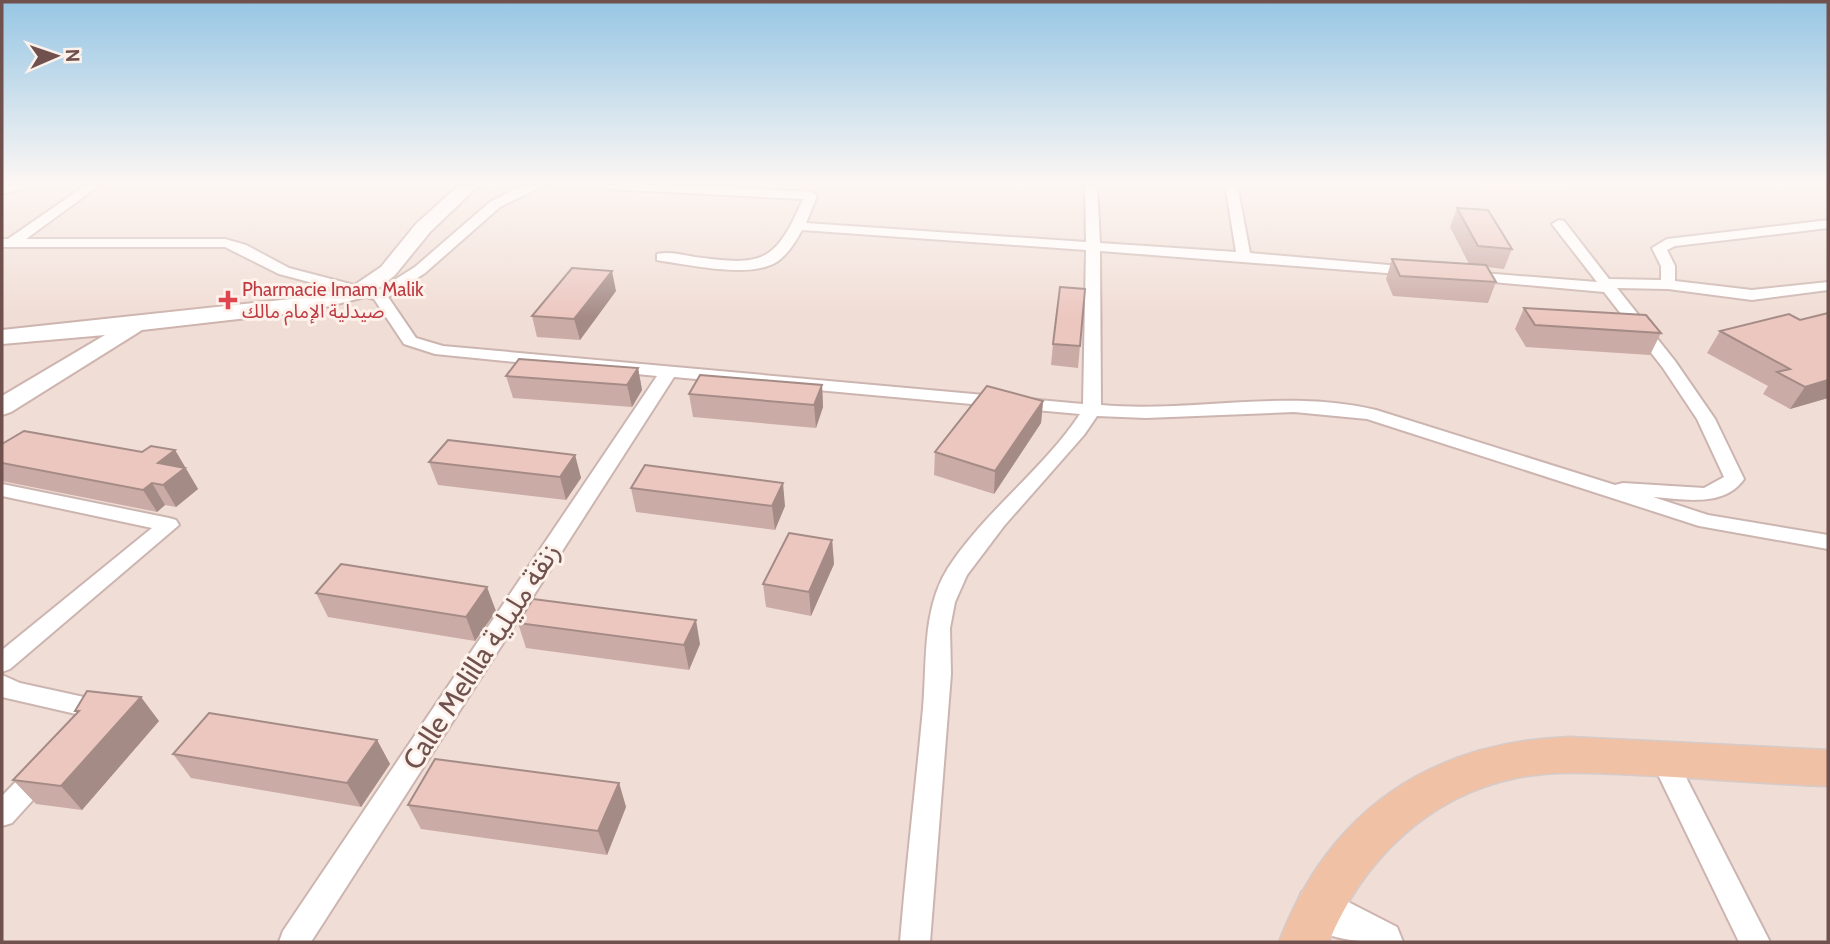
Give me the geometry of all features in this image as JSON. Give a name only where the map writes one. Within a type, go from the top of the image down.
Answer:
[{"type":"main road","points":[[1319,908],[1360,843],[1390,816],[1438,786],[1500,763],[1571,754],[1828,768]]},
{"type":"street","points":[[5,245],[29,229]]},
{"type":"street","points":[[370,293],[422,229]]},
{"type":"street","points":[[2,337],[309,304],[370,293],[419,271],[468,229]]},
{"type":"street","points":[[662,257],[747,265],[764,262],[774,258],[795,229]]},
{"type":"street","points":[[842,229],[1430,272]]},
{"type":"street","points":[[915,942],[939,674],[939,628],[944,603],[957,572],[997,521],[1078,431],[1092,410],[1092,229]]},
{"type":"street","points":[[1239,229],[1244,257]]},
{"type":"street","points":[[1563,229],[1670,365],[1728,457],[1734,479],[1725,487],[1706,494],[1600,489]]},
{"type":"street","points":[[1668,285],[1668,265],[1659,248],[1672,242],[1784,229]]},
{"type":"street","points":[[5,245],[235,244],[280,269],[324,284],[370,293],[410,341],[440,351],[1092,410],[1172,414],[1267,407],[1312,407],[1370,414],[1706,521],[1828,542]]},
{"type":"street","points":[[1457,275],[1607,286],[1668,285],[1752,295],[1828,286]]},
{"type":"street","points":[[2,407],[139,324]]},
{"type":"street","name":"Calle Melilla زنقة مليلية","points":[[294,942],[669,371]]},
{"type":"street","points":[[2,490],[169,525],[2,663]]},
{"type":"street","points":[[1706,494],[1706,521]]},
{"type":"street","points":[[6,692],[84,706],[89,714],[87,722],[74,739]]},
{"type":"street","points":[[2,814],[56,758]]},
{"type":"street","points":[[1663,758],[1755,942]]},
{"type":"street","points":[[1319,908],[1381,942]]},
{"type":"shaded area","points":[[2,229],[1828,229],[1828,942],[2,942]]},
{"type":"building","points":[[1469,229],[1500,229],[1512,249],[1478,246]]},
{"type":"building","points":[[1392,259],[1486,265],[1496,282],[1400,276]]},
{"type":"building","points":[[572,268],[612,271],[574,319],[532,316]]},
{"type":"building","points":[[1060,287],[1085,289],[1080,346],[1053,344]]},
{"type":"building","points":[[1524,308],[1646,315],[1661,333],[1535,325]]},
{"type":"building","points":[[1828,313],[1828,380],[1805,387],[1777,372],[1790,369],[1720,331],[1789,314],[1800,320]]},
{"type":"building","points":[[519,359],[638,368],[627,385],[506,376]]},
{"type":"building","points":[[700,375],[822,385],[814,405],[689,394]]},
{"type":"building","points":[[987,386],[1043,401],[995,471],[935,452]]},
{"type":"building","points":[[24,431],[142,452],[151,446],[175,450],[158,463],[185,468],[163,485],[152,483],[143,490],[2,463],[2,444]]},
{"type":"building","points":[[448,440],[575,455],[560,477],[429,462]]},
{"type":"building","points":[[645,465],[783,483],[772,506],[631,488]]},
{"type":"building","points":[[789,533],[832,540],[809,592],[763,584]]},
{"type":"building","points":[[341,564],[487,587],[466,617],[316,593]]},
{"type":"building","points":[[533,599],[696,620],[684,645],[518,623]]},
{"type":"building","points":[[87,691],[141,697],[61,786],[13,780],[79,711],[75,711]]},
{"type":"building","points":[[209,713],[377,740],[347,783],[173,754]]},
{"type":"building","points":[[435,759],[619,783],[598,831],[408,805]]},
{"type":"place","name":"Pharmacie Imam Malik صيدلية الإمام مالك","points":[[228,300]]}]
